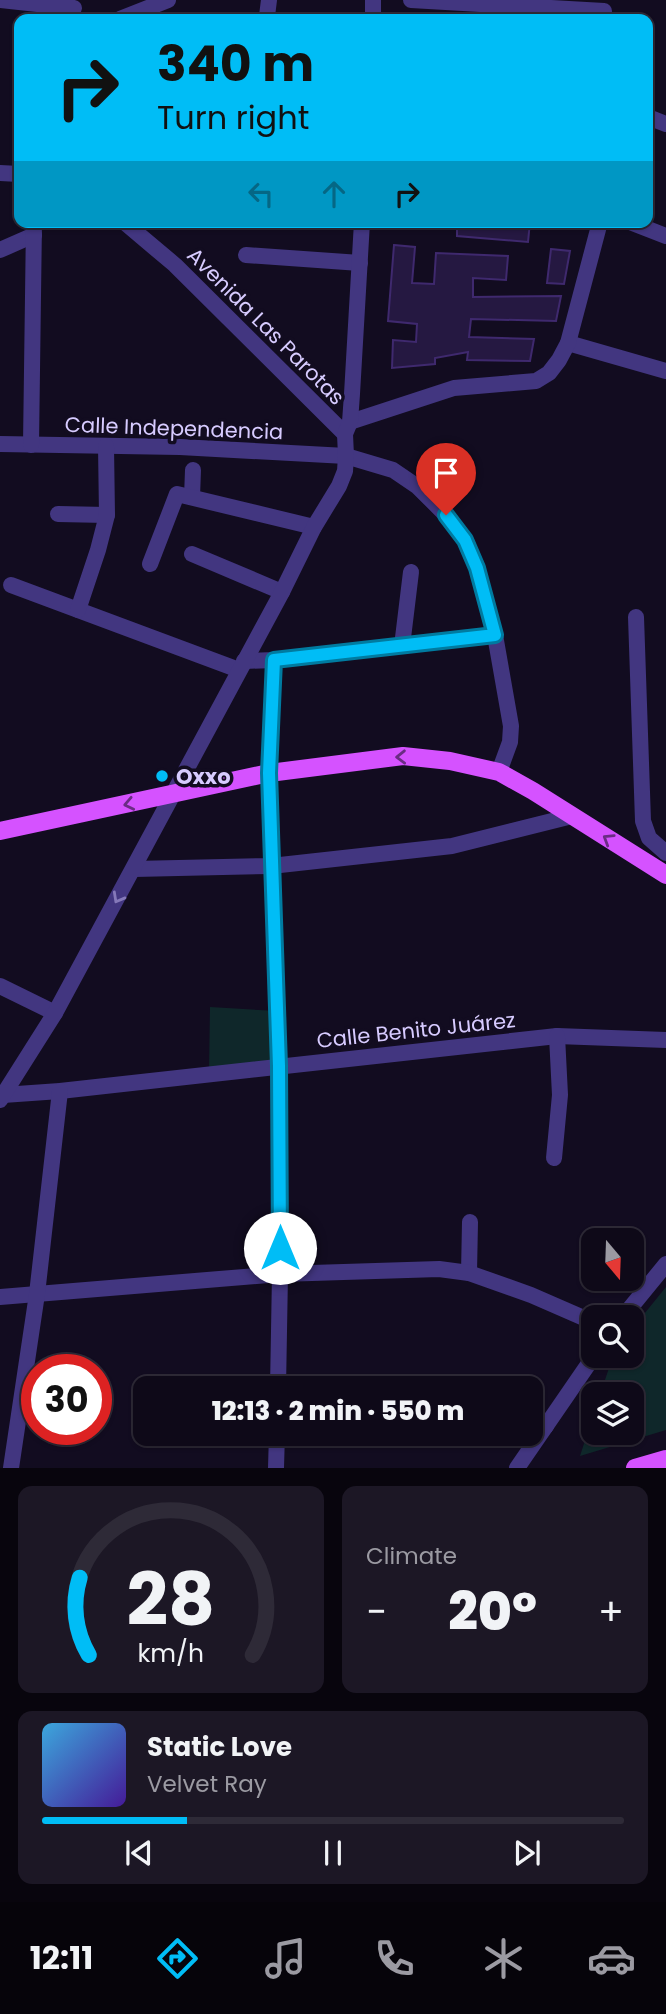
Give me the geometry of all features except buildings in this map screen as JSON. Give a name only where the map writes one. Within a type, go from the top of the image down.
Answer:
[{"type":"main road","points":[[5,826],[173,795],[269,773],[403,755],[450,761],[499,772],[533,790],[666,875]]},
{"type":"main road","points":[[635,1468],[666,1458]]},
{"type":"street","points":[[0,0],[74,9]]},
{"type":"street","points":[[133,14],[169,0]]},
{"type":"street","points":[[411,0],[604,10]]},
{"type":"street","points":[[0,250],[34,228]]},
{"type":"street","points":[[31,445],[34,228]]},
{"type":"street","name":"Avenida Las Parotas","points":[[131,228],[175,265],[347,428]]},
{"type":"street","points":[[2,1098],[55,1013],[282,592],[314,527],[339,486],[345,471],[362,228]]},
{"type":"street","points":[[347,428],[454,388],[536,381],[549,373],[568,343],[598,228]]},
{"type":"street","points":[[645,228],[666,236]]},
{"type":"street","points":[[246,255],[360,263]]},
{"type":"street","points":[[568,343],[666,371]]},
{"type":"street","name":"Calle Independencia","points":[[0,444],[180,447],[346,456],[393,470],[418,486],[465,540],[477,568],[495,635],[511,726],[510,742],[499,772]]},
{"type":"street","points":[[78,610],[107,515],[106,446]]},
{"type":"street","points":[[191,497],[193,470]]},
{"type":"street","points":[[150,564],[177,494],[314,527]]},
{"type":"street","points":[[58,514],[107,515]]},
{"type":"street","points":[[192,555],[282,592]]},
{"type":"street","points":[[402,646],[411,572]]},
{"type":"street","points":[[11,585],[241,666],[495,635]]},
{"type":"street","points":[[636,617],[643,821],[649,838],[666,853]]},
{"type":"street","points":[[274,660],[269,773],[279,1066],[278,1376]]},
{"type":"street","points":[[134,869],[271,866],[452,846],[572,816]]},
{"type":"street","points":[[0,986],[55,1013]]},
{"type":"street","points":[[554,1158],[560,1095],[557,1036]]},
{"type":"street","name":"Calle Benito Juárez","points":[[2,1098],[557,1036],[666,1040]]},
{"type":"street","points":[[11,1468],[37,1294],[60,1091]]},
{"type":"street","points":[[469,1273],[470,1222]]},
{"type":"street","points":[[633,1305],[666,1264]]},
{"type":"street","points":[[0,1297],[280,1274],[439,1269],[469,1273],[581,1317]]},
{"type":"street","points":[[517,1468],[586,1368]]},
{"type":"street","points":[[543,1423],[546,1426]]},
{"type":"street","points":[[276,1468],[277,1446]]},
{"type":"green space","points":[[210,1007],[277,1011],[279,1066],[209,1074]]},
{"type":"green space","points":[[666,1287],[666,1430],[644,1437],[644,1382],[604,1382],[609,1368],[644,1368],[644,1314]]},
{"type":"green space","points":[[584,1445],[616,1445],[580,1456]]},
{"type":"place","name":"Oxxo","points":[[162,776]]},
{"type":"route","points":[[280,1248],[279,1066],[269,773],[274,660],[495,635],[477,568],[465,540],[446,515]]}]
